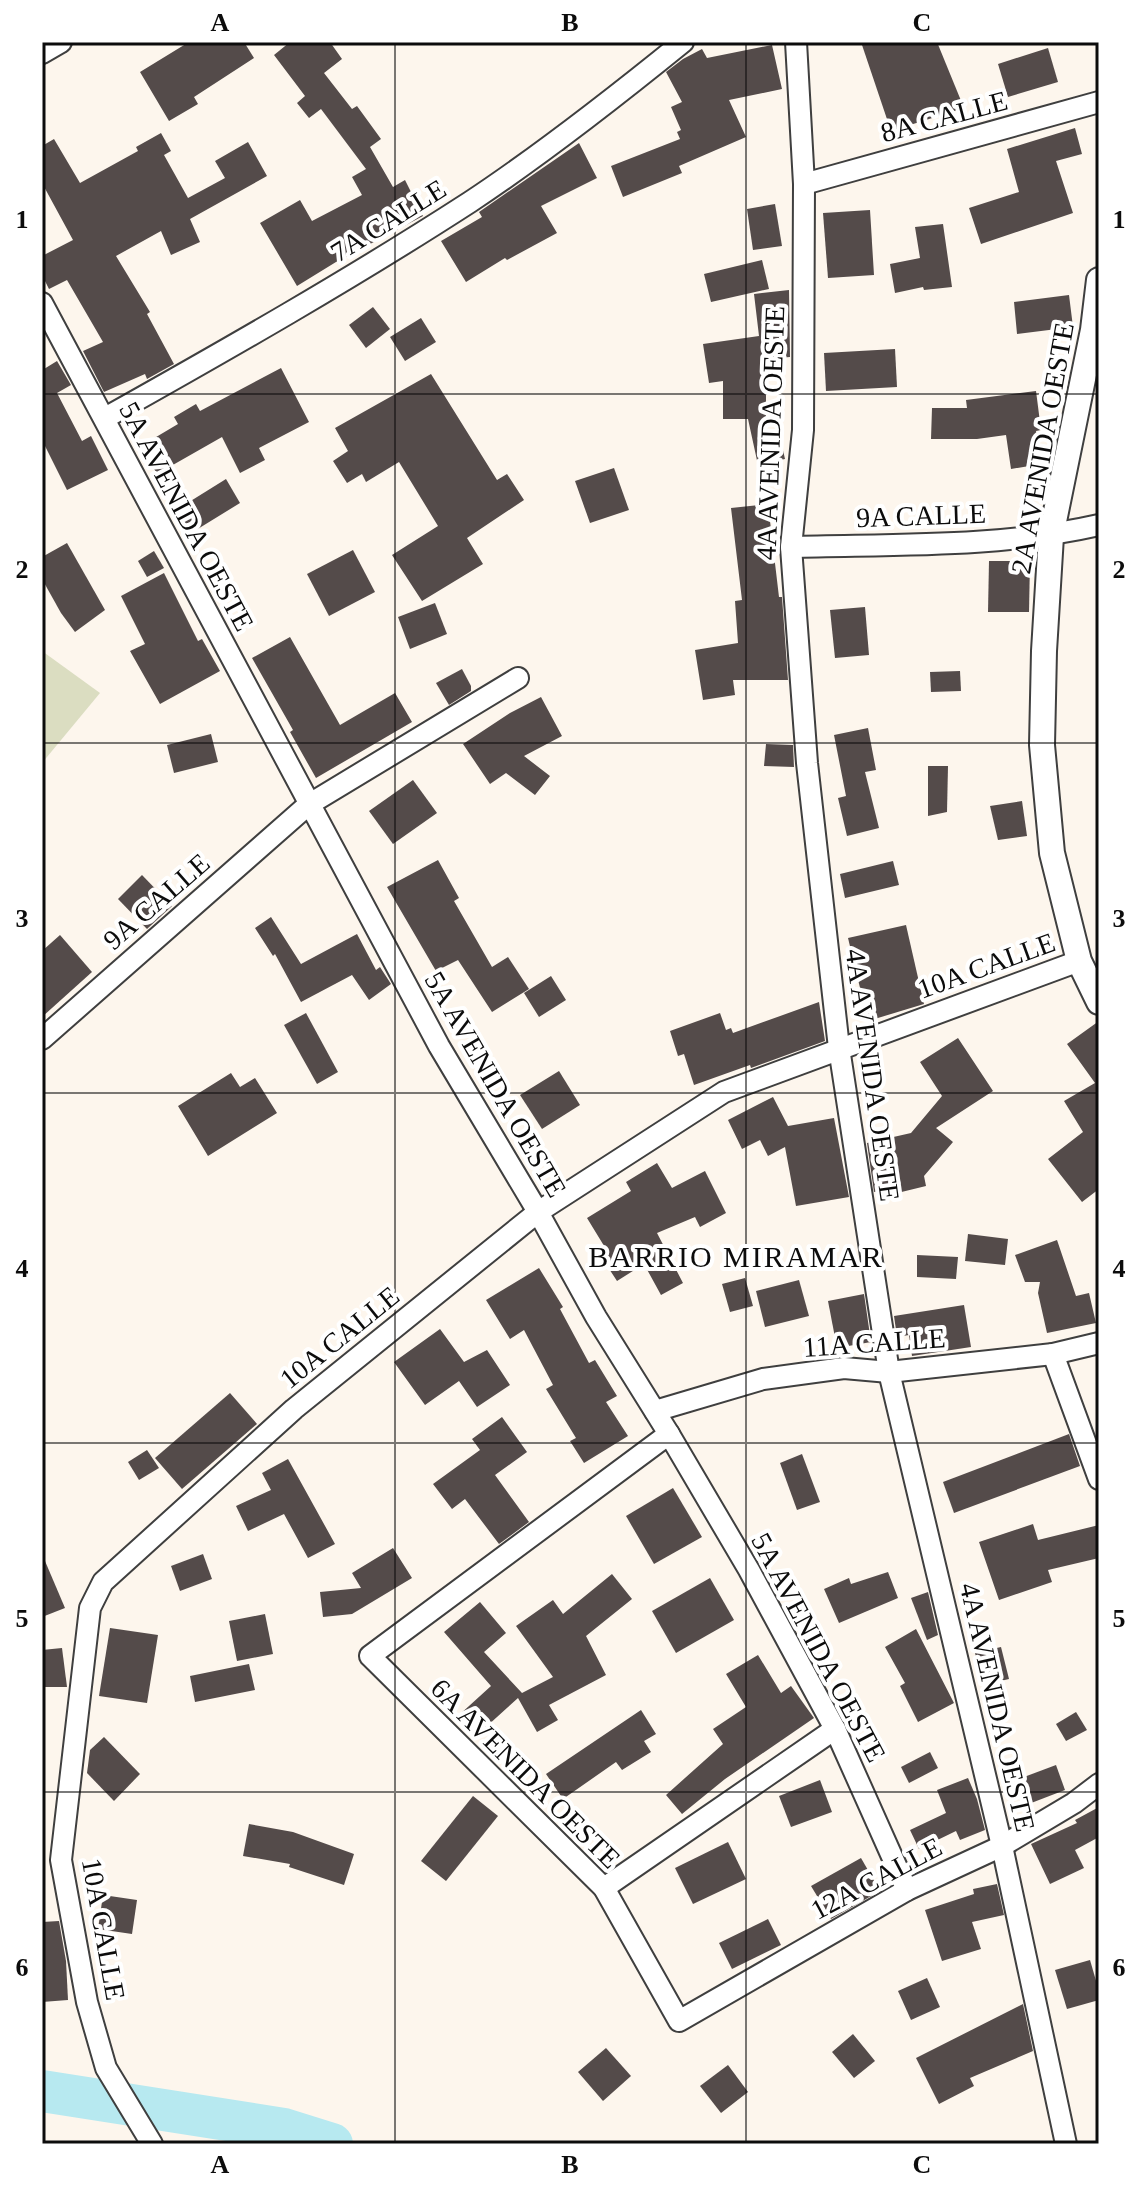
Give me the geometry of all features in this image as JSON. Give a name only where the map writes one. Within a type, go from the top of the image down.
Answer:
[{"type":"street","points":[[42,53],[61,42]]},
{"type":"street","name":"7A CALLE","points":[[105,418],[315,299],[472,201],[592,115],[683,42]]},
{"type":"street","name":"4A AVENIDA OESTE","points":[[796,42],[804,184],[803,430],[791,547],[807,763],[839,1048],[889,1372],[1002,1846],[1066,2144]]},
{"type":"street","name":"8A CALLE","points":[[804,184],[1099,102]]},
{"type":"street","name":"2A AVENIDA OESTE","points":[[1099,280],[1093,330],[1051,536],[1042,745],[1052,853],[1079,961],[1099,1002]]},
{"type":"street","name":"5A AVENIDA OESTE","points":[[42,303],[439,1046],[538,1212],[596,1317],[749,1570],[835,1729],[907,1890]]},
{"type":"street","name":"9A CALLE","points":[[791,547],[992,542],[1051,536],[1099,525]]},
{"type":"street","name":"9A CALLE","points":[[42,1039],[308,805],[518,678]]},
{"type":"street","name":"10A CALLE","points":[[152,2144],[106,2068],[87,2002],[61,1860],[90,1608],[103,1582],[294,1409],[538,1212],[724,1092],[1079,961]]},
{"type":"street","name":"11A CALLE","points":[[655,1411],[763,1379],[844,1368],[889,1372],[1053,1354],[1099,1343]]},
{"type":"street","points":[[1053,1354],[1099,1479]]},
{"type":"street","name":"6A AVENIDA OESTE","points":[[669,1434],[370,1656],[604,1888],[679,2021]]},
{"type":"street","points":[[604,1888],[835,1729]]},
{"type":"street","name":"12A CALLE","points":[[679,2021],[907,1890],[1002,1846],[1074,1803],[1099,1784]]},
{"type":"green space","points":[[42,651],[100,693],[42,763]]},
{"type":"building","points":[[189,42],[244,42],[254,58],[194,97],[198,104],[169,121],[140,72]]},
{"type":"building","points":[[290,42],[330,42],[342,59],[324,73],[352,109],[357,106],[381,139],[370,147],[393,187],[405,180],[423,216],[297,286],[260,223],[300,200],[312,221],[362,195],[352,177],[366,169],[321,109],[309,118],[297,103],[305,96],[274,55]]},
{"type":"building","points":[[861,42],[937,42],[964,108],[891,131]]},
{"type":"building","points":[[772,45],[782,89],[729,100],[746,137],[679,166],[682,173],[623,197],[611,166],[680,139],[677,132],[681,130],[671,107],[682,102],[666,72],[702,49],[707,58]]},
{"type":"building","points":[[1048,48],[1058,82],[1008,97],[998,64]]},
{"type":"building","points":[[1075,128],[1082,154],[1056,161],[1073,213],[981,244],[969,208],[1019,192],[1007,149]]},
{"type":"building","points":[[161,133],[171,151],[164,155],[188,198],[225,178],[215,161],[248,142],[267,176],[190,219],[200,242],[171,255],[161,231],[116,256],[150,312],[147,314],[174,364],[147,379],[145,374],[104,392],[83,351],[103,342],[67,280],[49,289],[42,275],[42,256],[73,240],[42,183],[42,146],[54,139],[80,183],[138,151],[136,147]]},
{"type":"building","points":[[579,143],[597,178],[541,206],[557,233],[507,260],[505,258],[466,282],[441,241],[482,217],[479,212]]},
{"type":"building","points":[[775,204],[782,246],[753,250],[747,209]]},
{"type":"building","points":[[870,210],[874,275],[828,278],[823,213]]},
{"type":"building","points":[[943,224],[952,287],[924,290],[923,287],[895,293],[890,264],[920,258],[915,227]]},
{"type":"building","points":[[762,260],[769,289],[711,302],[704,274]]},
{"type":"building","points":[[789,290],[790,357],[766,359],[766,436],[779,433],[785,459],[758,465],[748,419],[723,419],[723,381],[709,383],[703,344],[759,336],[754,294]]},
{"type":"building","points":[[1069,295],[1073,327],[1017,334],[1014,302]]},
{"type":"building","points":[[373,307],[390,329],[366,348],[349,325]]},
{"type":"building","points":[[421,318],[436,342],[405,361],[390,337]]},
{"type":"building","points":[[895,349],[897,387],[826,391],[824,353]]},
{"type":"building","points":[[57,361],[71,385],[57,393],[82,441],[91,436],[108,470],[67,490],[42,440],[42,365],[44,369]]},
{"type":"building","points":[[281,368],[309,422],[259,448],[265,460],[240,473],[222,437],[157,474],[141,446],[178,424],[174,417],[196,404],[200,411]]},
{"type":"building","points":[[431,374],[497,480],[507,474],[524,500],[467,538],[483,564],[422,601],[392,555],[438,526],[399,462],[366,482],[362,474],[347,483],[333,461],[348,451],[335,428]]},
{"type":"building","points":[[1036,391],[1041,430],[1036,431],[1041,464],[1011,469],[1006,435],[977,439],[931,439],[932,408],[967,408],[966,400]]},
{"type":"building","points":[[614,468],[629,510],[590,523],[575,481]]},
{"type":"building","points":[[226,479],[240,503],[188,535],[173,512]]},
{"type":"building","points":[[768,504],[779,597],[782,597],[788,680],[733,680],[735,695],[703,700],[695,650],[738,643],[735,601],[742,600],[731,508]]},
{"type":"building","points":[[67,543],[105,610],[75,632],[42,579],[42,557]]},
{"type":"building","points":[[353,550],[375,592],[329,616],[307,574]]},
{"type":"building","points":[[154,551],[164,568],[147,577],[138,561]]},
{"type":"building","points":[[989,561],[1030,561],[1029,612],[988,612]]},
{"type":"building","points":[[164,573],[198,641],[202,639],[220,671],[160,704],[130,651],[145,644],[121,596]]},
{"type":"building","points":[[435,603],[447,634],[410,649],[398,617]]},
{"type":"building","points":[[865,607],[869,655],[835,658],[830,610]]},
{"type":"building","points":[[290,637],[340,725],[395,693],[412,722],[316,778],[252,658]]},
{"type":"building","points":[[462,669],[471,691],[449,705],[436,683]]},
{"type":"building","points":[[960,671],[961,691],[931,692],[930,672]]},
{"type":"building","points":[[541,697],[562,736],[524,756],[550,776],[535,795],[506,773],[490,784],[463,744]]},
{"type":"building","points":[[868,728],[876,770],[865,772],[879,828],[847,836],[838,798],[846,796],[834,735]]},
{"type":"building","points":[[211,734],[218,762],[174,773],[167,745]]},
{"type":"building","points":[[766,744],[793,745],[794,767],[764,766]]},
{"type":"building","points":[[928,766],[948,766],[947,812],[928,816]]},
{"type":"building","points":[[413,780],[437,813],[393,844],[369,811]]},
{"type":"building","points":[[1022,801],[1027,836],[998,840],[990,806]]},
{"type":"building","points":[[438,860],[459,898],[454,901],[492,967],[508,957],[529,989],[492,1012],[458,960],[436,971],[387,887]]},
{"type":"building","points":[[893,861],[899,885],[845,898],[840,874]]},
{"type":"building","points":[[142,875],[172,906],[147,929],[118,899]]},
{"type":"building","points":[[271,917],[301,964],[357,934],[376,970],[380,967],[391,984],[369,1000],[352,975],[301,1002],[275,954],[273,956],[255,928]]},
{"type":"building","points":[[906,925],[924,1004],[868,1021],[848,938]]},
{"type":"building","points":[[60,935],[92,972],[42,1017],[42,951]]},
{"type":"building","points":[[551,976],[566,1000],[539,1017],[524,993]]},
{"type":"building","points":[[819,1002],[825,1041],[694,1085],[684,1054],[678,1056],[670,1031],[720,1013],[726,1030],[731,1028],[733,1033]]},
{"type":"building","points":[[306,1013],[338,1072],[317,1084],[284,1025]]},
{"type":"building","points":[[1099,1021],[1099,1189],[1082,1202],[1048,1159],[1083,1132],[1064,1101],[1095,1083],[1067,1044]]},
{"type":"building","points":[[958,1038],[993,1091],[936,1128],[953,1142],[924,1176],[926,1186],[881,1197],[879,1191],[874,1192],[867,1143],[911,1133],[942,1096],[920,1062]]},
{"type":"building","points":[[559,1071],[580,1105],[542,1129],[520,1095]]},
{"type":"building","points":[[231,1073],[240,1087],[255,1078],[277,1113],[208,1156],[178,1106]]},
{"type":"building","points":[[773,1097],[788,1126],[834,1118],[849,1197],[796,1206],[785,1147],[768,1156],[760,1140],[742,1149],[728,1120]]},
{"type":"building","points":[[657,1163],[672,1188],[705,1171],[726,1213],[700,1227],[695,1217],[657,1233],[683,1283],[661,1295],[644,1264],[617,1281],[602,1258],[609,1254],[587,1218],[631,1191],[626,1182]]},
{"type":"building","points":[[968,1234],[1008,1239],[1005,1265],[965,1261]]},
{"type":"building","points":[[1057,1240],[1076,1296],[1089,1293],[1096,1323],[1047,1333],[1038,1293],[1040,1282],[1025,1282],[1015,1255]]},
{"type":"building","points":[[917,1255],[958,1257],[956,1279],[917,1277]]},
{"type":"building","points":[[539,1268],[563,1307],[560,1309],[589,1363],[595,1360],[617,1396],[606,1402],[628,1436],[584,1463],[570,1441],[576,1438],[546,1389],[553,1385],[524,1330],[510,1339],[486,1300]]},
{"type":"building","points":[[745,1278],[753,1306],[730,1312],[722,1284]]},
{"type":"building","points":[[799,1280],[809,1316],[765,1327],[756,1291]]},
{"type":"building","points":[[864,1294],[871,1342],[837,1348],[828,1301]]},
{"type":"building","points":[[964,1305],[971,1347],[912,1356],[909,1335],[897,1337],[894,1316]]},
{"type":"building","points":[[440,1329],[464,1362],[487,1350],[510,1385],[477,1407],[459,1381],[425,1405],[394,1362]]},
{"type":"building","points":[[230,1393],[257,1424],[182,1489],[155,1458]]},
{"type":"building","points":[[502,1417],[527,1452],[495,1475],[529,1522],[499,1544],[465,1499],[452,1509],[433,1484],[480,1450],[472,1439]]},
{"type":"building","points":[[1069,1434],[1080,1466],[954,1513],[943,1482]]},
{"type":"building","points":[[147,1450],[159,1468],[139,1480],[128,1462]]},
{"type":"building","points":[[802,1454],[820,1502],[797,1510],[780,1463]]},
{"type":"building","points":[[288,1459],[335,1544],[308,1558],[284,1514],[248,1531],[236,1506],[271,1490],[262,1473]]},
{"type":"building","points":[[673,1488],[702,1537],[654,1564],[626,1516]]},
{"type":"building","points":[[1033,1524],[1038,1540],[1099,1525],[1099,1558],[1048,1570],[1052,1582],[999,1600],[979,1542]]},
{"type":"building","points":[[393,1548],[412,1578],[352,1614],[323,1617],[320,1592],[361,1588],[352,1573]]},
{"type":"building","points":[[42,1554],[65,1608],[42,1617]]},
{"type":"building","points":[[203,1554],[212,1579],[180,1591],[171,1566]]},
{"type":"building","points":[[888,1572],[898,1598],[839,1623],[824,1589],[849,1578],[851,1584]]},
{"type":"building","points":[[612,1574],[632,1599],[586,1636],[606,1675],[549,1705],[558,1720],[537,1732],[518,1698],[476,1736],[458,1716],[491,1686],[444,1632],[480,1602],[506,1633],[484,1652],[522,1693],[553,1677],[516,1626],[553,1600],[563,1614]]},
{"type":"building","points":[[710,1578],[734,1620],[676,1653],[652,1611]]},
{"type":"building","points":[[928,1592],[938,1635],[927,1640],[911,1598]]},
{"type":"building","points":[[265,1614],[273,1654],[237,1661],[229,1621]]},
{"type":"building","points":[[110,1628],[158,1635],[147,1703],[99,1696]]},
{"type":"building","points":[[916,1629],[954,1703],[918,1722],[900,1686],[905,1683],[885,1647]]},
{"type":"building","points":[[1001,1647],[1009,1679],[983,1685],[975,1653]]},
{"type":"building","points":[[62,1648],[67,1687],[42,1687],[42,1650]]},
{"type":"building","points":[[758,1655],[781,1693],[791,1686],[814,1718],[725,1779],[682,1814],[666,1795],[723,1744],[713,1729],[746,1707],[726,1674]]},
{"type":"building","points":[[249,1664],[255,1690],[195,1702],[190,1676]]},
{"type":"building","points":[[641,1710],[656,1734],[644,1741],[651,1752],[622,1770],[616,1762],[563,1799],[546,1774]]},
{"type":"building","points":[[1076,1712],[1087,1730],[1066,1741],[1056,1724]]},
{"type":"building","points":[[104,1737],[140,1774],[114,1801],[87,1773],[90,1750]]},
{"type":"building","points":[[930,1752],[938,1768],[909,1783],[901,1767]]},
{"type":"building","points":[[1056,1765],[1065,1790],[1026,1805],[1016,1780]]},
{"type":"building","points":[[968,1778],[985,1830],[960,1840],[956,1831],[919,1849],[910,1830],[946,1813],[937,1790]]},
{"type":"building","points":[[820,1780],[832,1812],[791,1827],[779,1796]]},
{"type":"building","points":[[473,1796],[498,1816],[446,1881],[421,1861]]},
{"type":"building","points":[[1099,1807],[1099,1837],[1075,1850],[1084,1868],[1050,1884],[1031,1844],[1077,1823],[1075,1820]]},
{"type":"building","points":[[249,1824],[293,1832],[354,1854],[344,1885],[289,1867],[290,1864],[243,1856]]},
{"type":"building","points":[[728,1842],[746,1879],[693,1904],[675,1868]]},
{"type":"building","points":[[861,1858],[880,1891],[831,1919],[811,1886]]},
{"type":"building","points":[[997,1884],[1004,1915],[972,1922],[981,1949],[942,1961],[925,1910],[974,1894],[973,1889]]},
{"type":"building","points":[[103,1895],[137,1900],[132,1934],[98,1929]]},
{"type":"building","points":[[768,1919],[781,1945],[732,1969],[719,1943]]},
{"type":"building","points":[[59,1921],[66,1961],[68,2000],[42,2002],[42,1922]]},
{"type":"building","points":[[1090,1960],[1099,2000],[1067,2009],[1055,1970]]},
{"type":"building","points":[[927,1978],[940,2007],[911,2020],[898,1991]]},
{"type":"building","points":[[1023,2004],[1033,2051],[970,2078],[974,2086],[939,2104],[916,2058]]},
{"type":"building","points":[[853,2034],[875,2061],[854,2078],[832,2052]]},
{"type":"building","points":[[606,2048],[631,2076],[603,2101],[578,2072]]},
{"type":"building","points":[[728,2065],[748,2092],[721,2113],[700,2086]]},
{"type":"waterway","points":[[42,2091],[284,2129],[332,2144]]},
{"type":"district","name":"BARRIO MIRAMAR","points":[[736,1257]]}]
